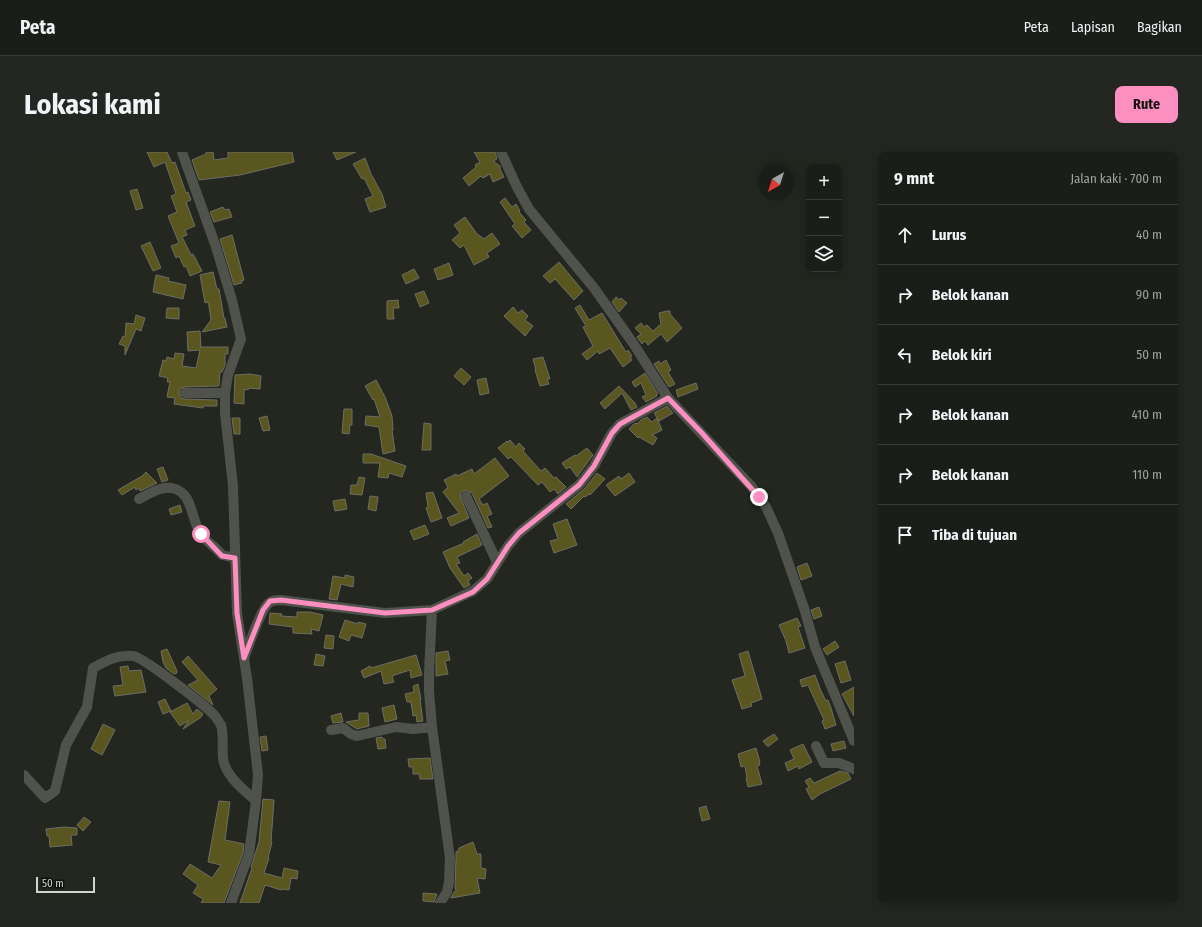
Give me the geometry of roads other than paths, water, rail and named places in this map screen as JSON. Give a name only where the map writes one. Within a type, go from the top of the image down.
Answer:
[{"type":"street","points":[[182,152],[216,247],[238,324],[240,338],[228,375],[225,393],[226,426],[233,486],[237,613],[244,658],[257,770],[256,801],[249,854],[231,903]]},
{"type":"street","points":[[500,152],[529,209],[594,288],[633,343],[668,398],[752,487],[766,507],[778,533],[804,608],[815,647],[829,684],[853,735]]},
{"type":"street","points":[[185,393],[225,393]]},
{"type":"street","points":[[244,658],[263,610],[270,601],[275,600],[385,613],[432,610],[473,592],[487,579],[508,546],[519,533],[579,485],[594,466],[612,433],[620,424],[668,398]]},
{"type":"street","points":[[138,499],[163,488],[173,487],[187,498],[194,520],[204,538],[216,548],[222,556],[235,558]]},
{"type":"street","points":[[466,496],[497,562]]},
{"type":"street","points":[[432,610],[428,673],[432,727],[450,858],[447,892],[440,903]]},
{"type":"street","points":[[24,775],[45,798],[55,791],[66,744],[87,707],[93,668],[114,657],[134,656],[148,664],[194,697],[214,715],[221,726],[225,765],[231,776],[256,801]]},
{"type":"street","points":[[331,730],[343,728],[357,736],[396,727],[416,729],[432,727]]},
{"type":"street","points":[[816,746],[824,763],[840,763],[854,769]]}]
